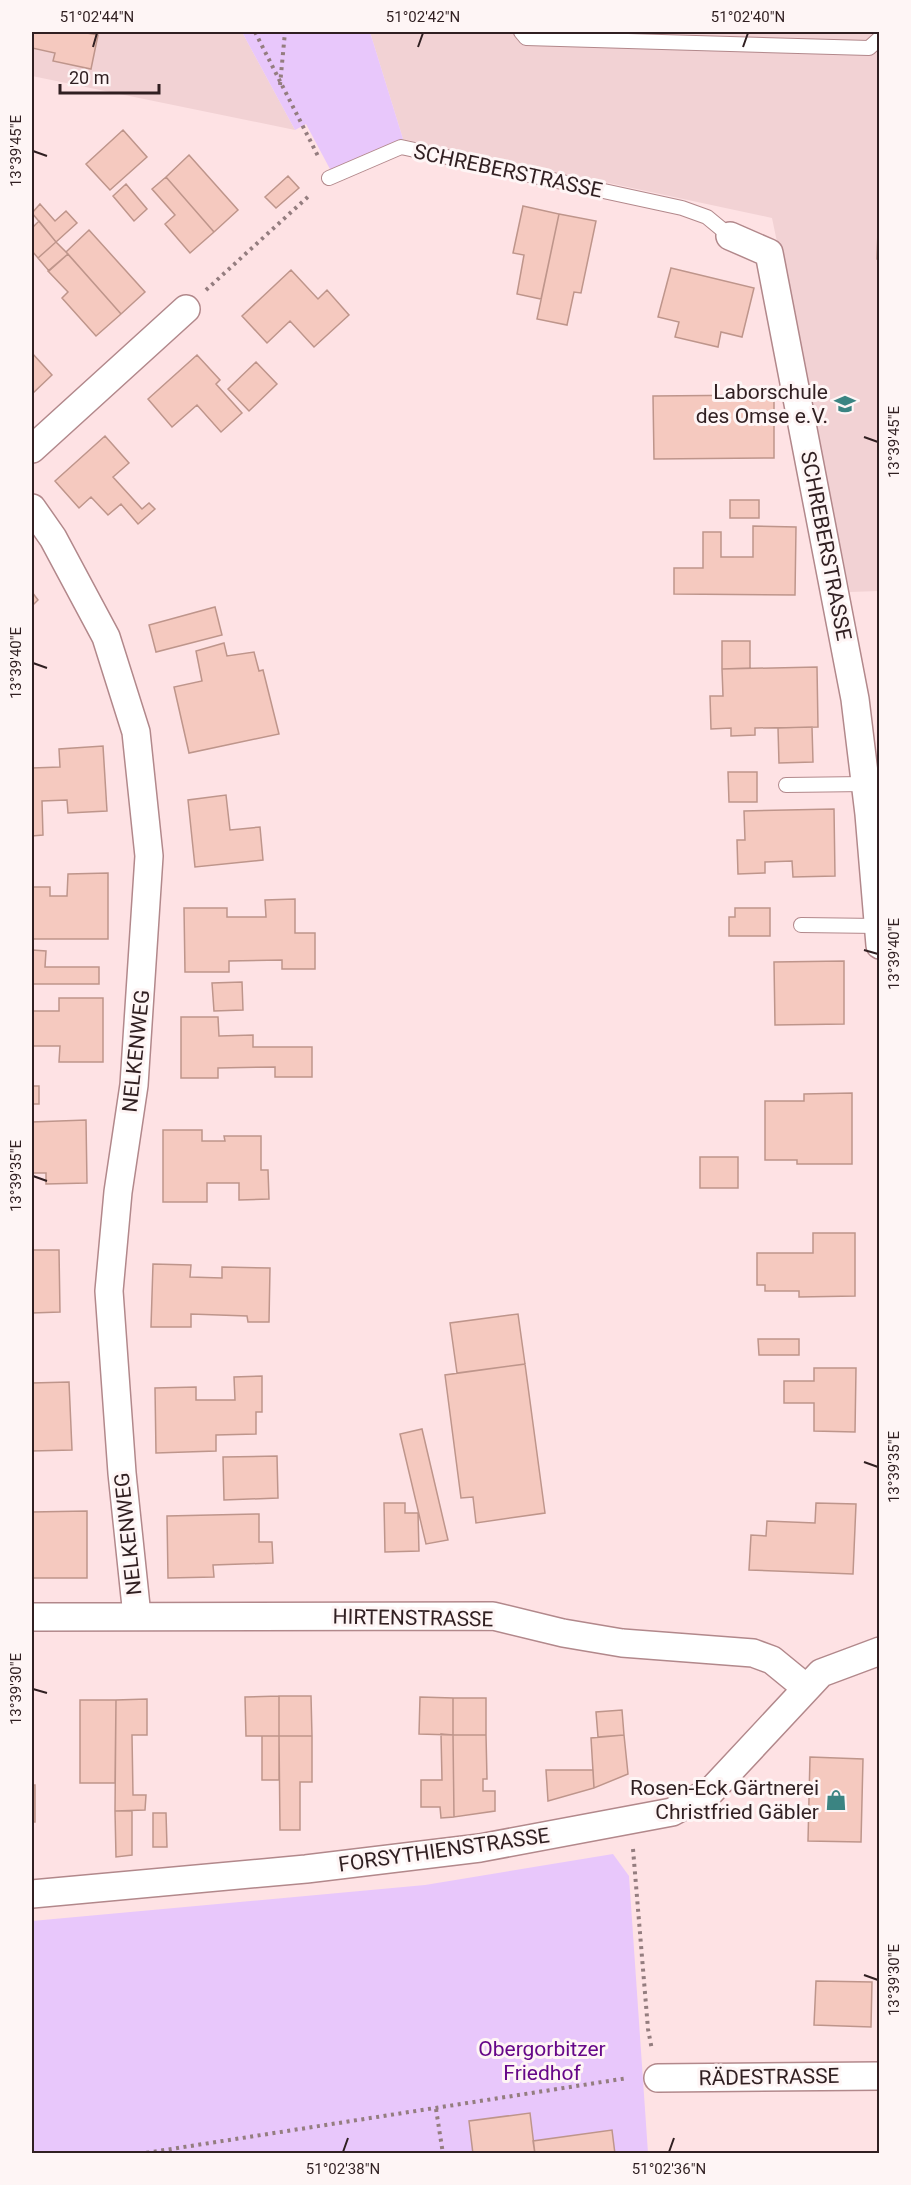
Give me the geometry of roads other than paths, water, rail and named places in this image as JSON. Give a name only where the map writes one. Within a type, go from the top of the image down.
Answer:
[{"type":"street","name":"SCHREBERSTRASSE","points":[[730,236],[769,253],[855,699],[879,935]]},
{"type":"street","points":[[32,448],[186,309]]},
{"type":"street","name":"NELKENWEG","points":[[32,508],[53,538],[106,637],[136,732],[149,856],[134,1085],[118,1192],[109,1291],[122,1473],[137,1616]]},
{"type":"street","name":"HIRTENSTRASSE","points":[[32,1617],[493,1617],[563,1633],[622,1642],[753,1653],[772,1660],[805,1688]]},
{"type":"street","points":[[805,1688],[821,1673],[879,1651]]},
{"type":"street","name":"FORSYTHIENSTRASSE","points":[[32,1894],[306,1869],[457,1851],[672,1812],[711,1791],[805,1688]]},
{"type":"street","name":"RÄDESTRASSE","points":[[658,2078],[879,2076]]},
{"type":"lane","points":[[521,32],[526,38],[870,48],[879,38]]},
{"type":"lane","name":"SCHREBERSTRASSE","points":[[329,178],[401,147],[682,208],[707,217],[730,236]]},
{"type":"lane","points":[[786,785],[865,784]]},
{"type":"lane","points":[[801,926],[879,935]]},
{"type":"place","name":"Laborschule des Omse e.V.","points":[[845,404]]},
{"type":"place","name":"Rosen-Eck Gärtnerei Christfried Gäbler","points":[[836,1800]]},
{"type":"park label","name":"Obergorbitzer Friedhof","points":[[542,2061]]}]
